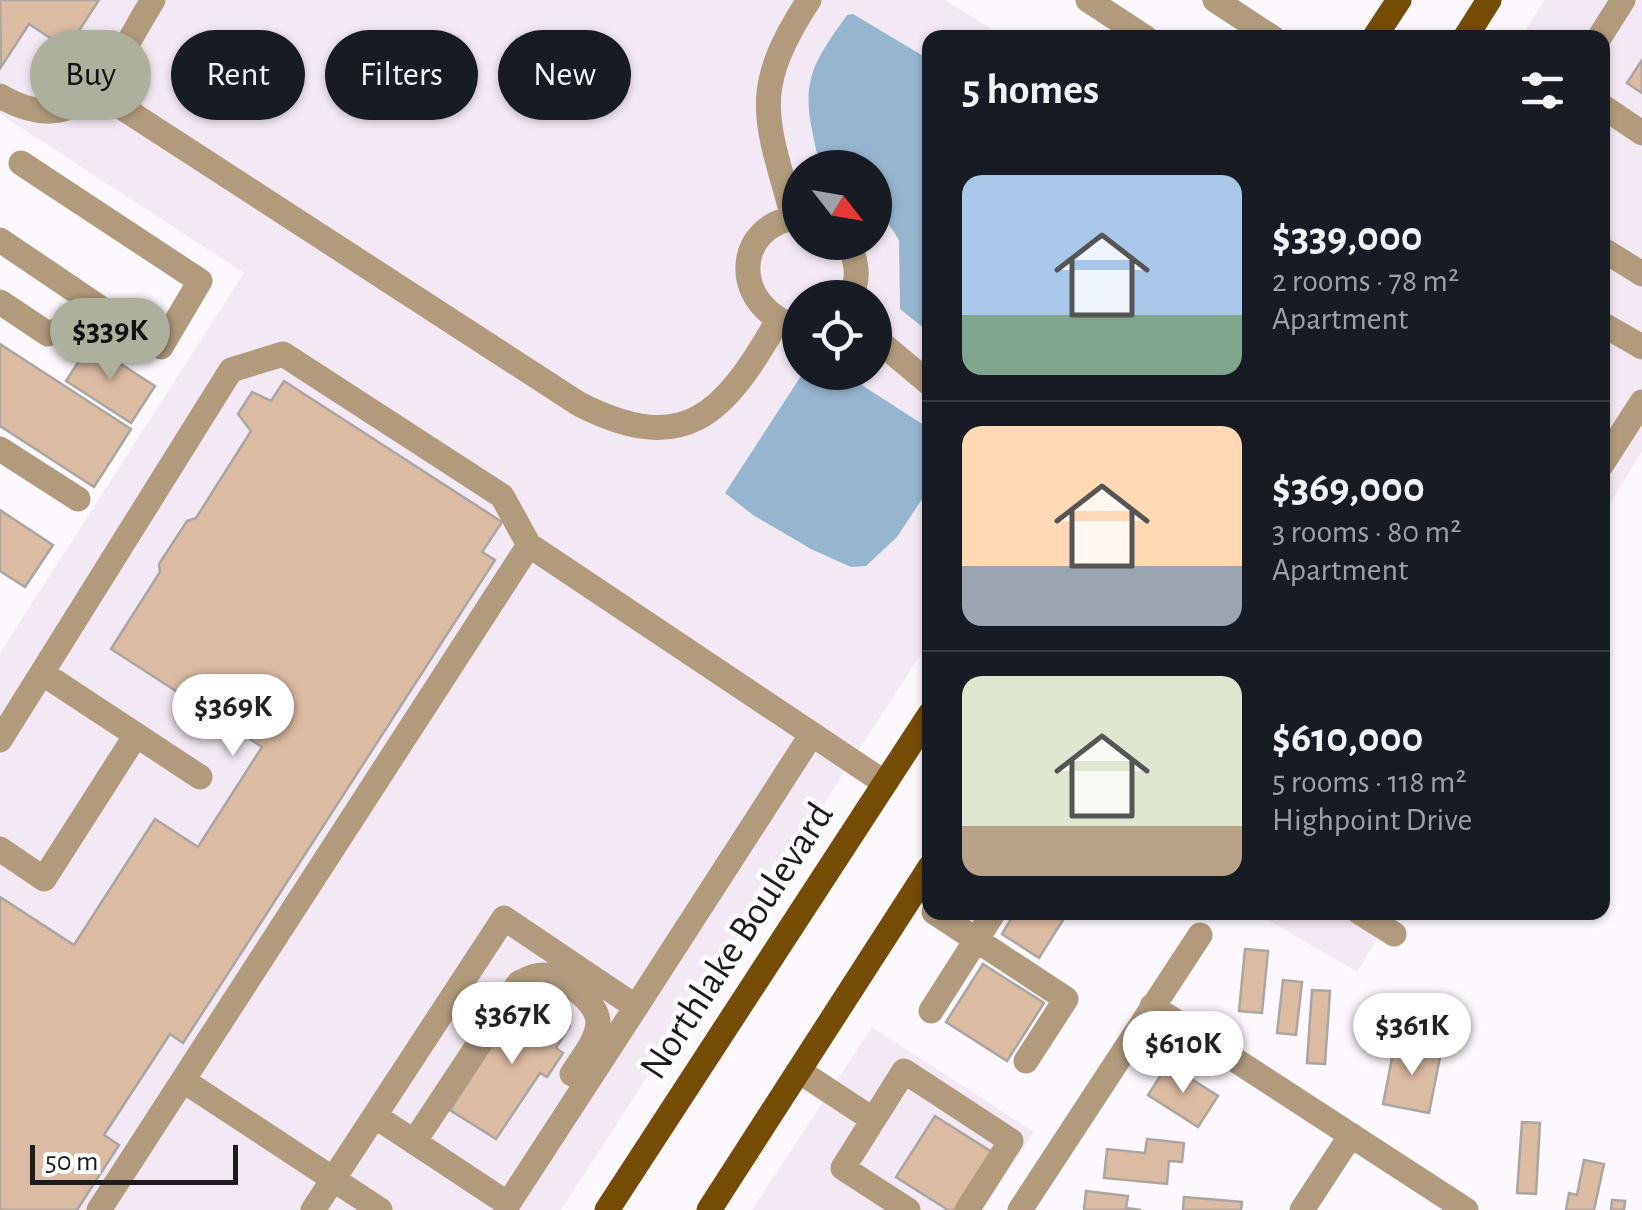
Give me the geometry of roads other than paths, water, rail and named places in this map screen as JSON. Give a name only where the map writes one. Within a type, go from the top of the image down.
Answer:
[{"type":"main road","points":[[1379,30],[1398,0]]},
{"type":"main road","points":[[1470,30],[1489,0]]},
{"type":"main road","name":"Northlake Boulevard","points":[[608,1210],[922,726]]},
{"type":"main road","points":[[711,1209],[798,1071],[922,910]]},
{"type":"street","points":[[134,30],[153,0]]},
{"type":"street","points":[[782,169],[766,117],[776,53],[809,0]]},
{"type":"street","points":[[1088,0],[1134,30]]},
{"type":"street","points":[[1215,0],[1261,30]]},
{"type":"street","points":[[1604,30],[1623,0]]},
{"type":"street","points":[[0,96],[30,107]]},
{"type":"street","points":[[1610,111],[1642,133]]},
{"type":"street","points":[[141,120],[579,404],[622,422],[670,430],[700,420],[731,393],[782,332]]},
{"type":"street","points":[[0,240],[161,347],[200,281],[21,164]]},
{"type":"street","points":[[782,225],[760,236],[749,258],[748,283],[758,306],[782,321]]},
{"type":"street","points":[[1610,254],[1642,274]]},
{"type":"street","points":[[0,302],[48,334],[105,311]]},
{"type":"street","points":[[1610,329],[1642,347]]},
{"type":"street","points":[[892,352],[922,377]]},
{"type":"street","points":[[0,740],[231,370],[284,354],[502,496],[529,545],[885,783]]},
{"type":"street","points":[[1610,450],[1642,402]]},
{"type":"street","points":[[0,449],[78,499]]},
{"type":"street","points":[[99,1210],[529,545]]},
{"type":"street","points":[[42,673],[200,777]]},
{"type":"street","points":[[375,1116],[508,1204],[812,734]]},
{"type":"street","points":[[0,849],[44,879],[136,735]]},
{"type":"street","points":[[313,1210],[504,918],[636,1007]]},
{"type":"street","points":[[946,920],[1066,999],[1026,1061]]},
{"type":"street","points":[[931,1011],[989,920]]},
{"type":"street","points":[[1372,920],[1394,934]]},
{"type":"street","points":[[1020,1210],[1200,936]]},
{"type":"street","points":[[414,1142],[519,983],[536,975],[552,976],[594,1006],[598,1020],[595,1038],[548,1112],[522,1183]]},
{"type":"street","points":[[1152,1006],[1466,1210]]},
{"type":"street","points":[[798,1071],[872,1119]]},
{"type":"street","points":[[908,1210],[842,1168],[904,1071],[1010,1141],[967,1210]]},
{"type":"street","points":[[184,1081],[380,1210]]},
{"type":"street","points":[[1302,1210],[1351,1135]]},
{"type":"water","points":[[853,14],[922,55],[922,327],[900,309],[899,240],[892,229],[892,150],[816,150],[809,112],[810,82],[827,44],[847,15]]},
{"type":"water","points":[[792,390],[869,390],[922,424],[922,499],[897,537],[866,566],[851,567],[811,549],[753,515],[725,493]]}]
